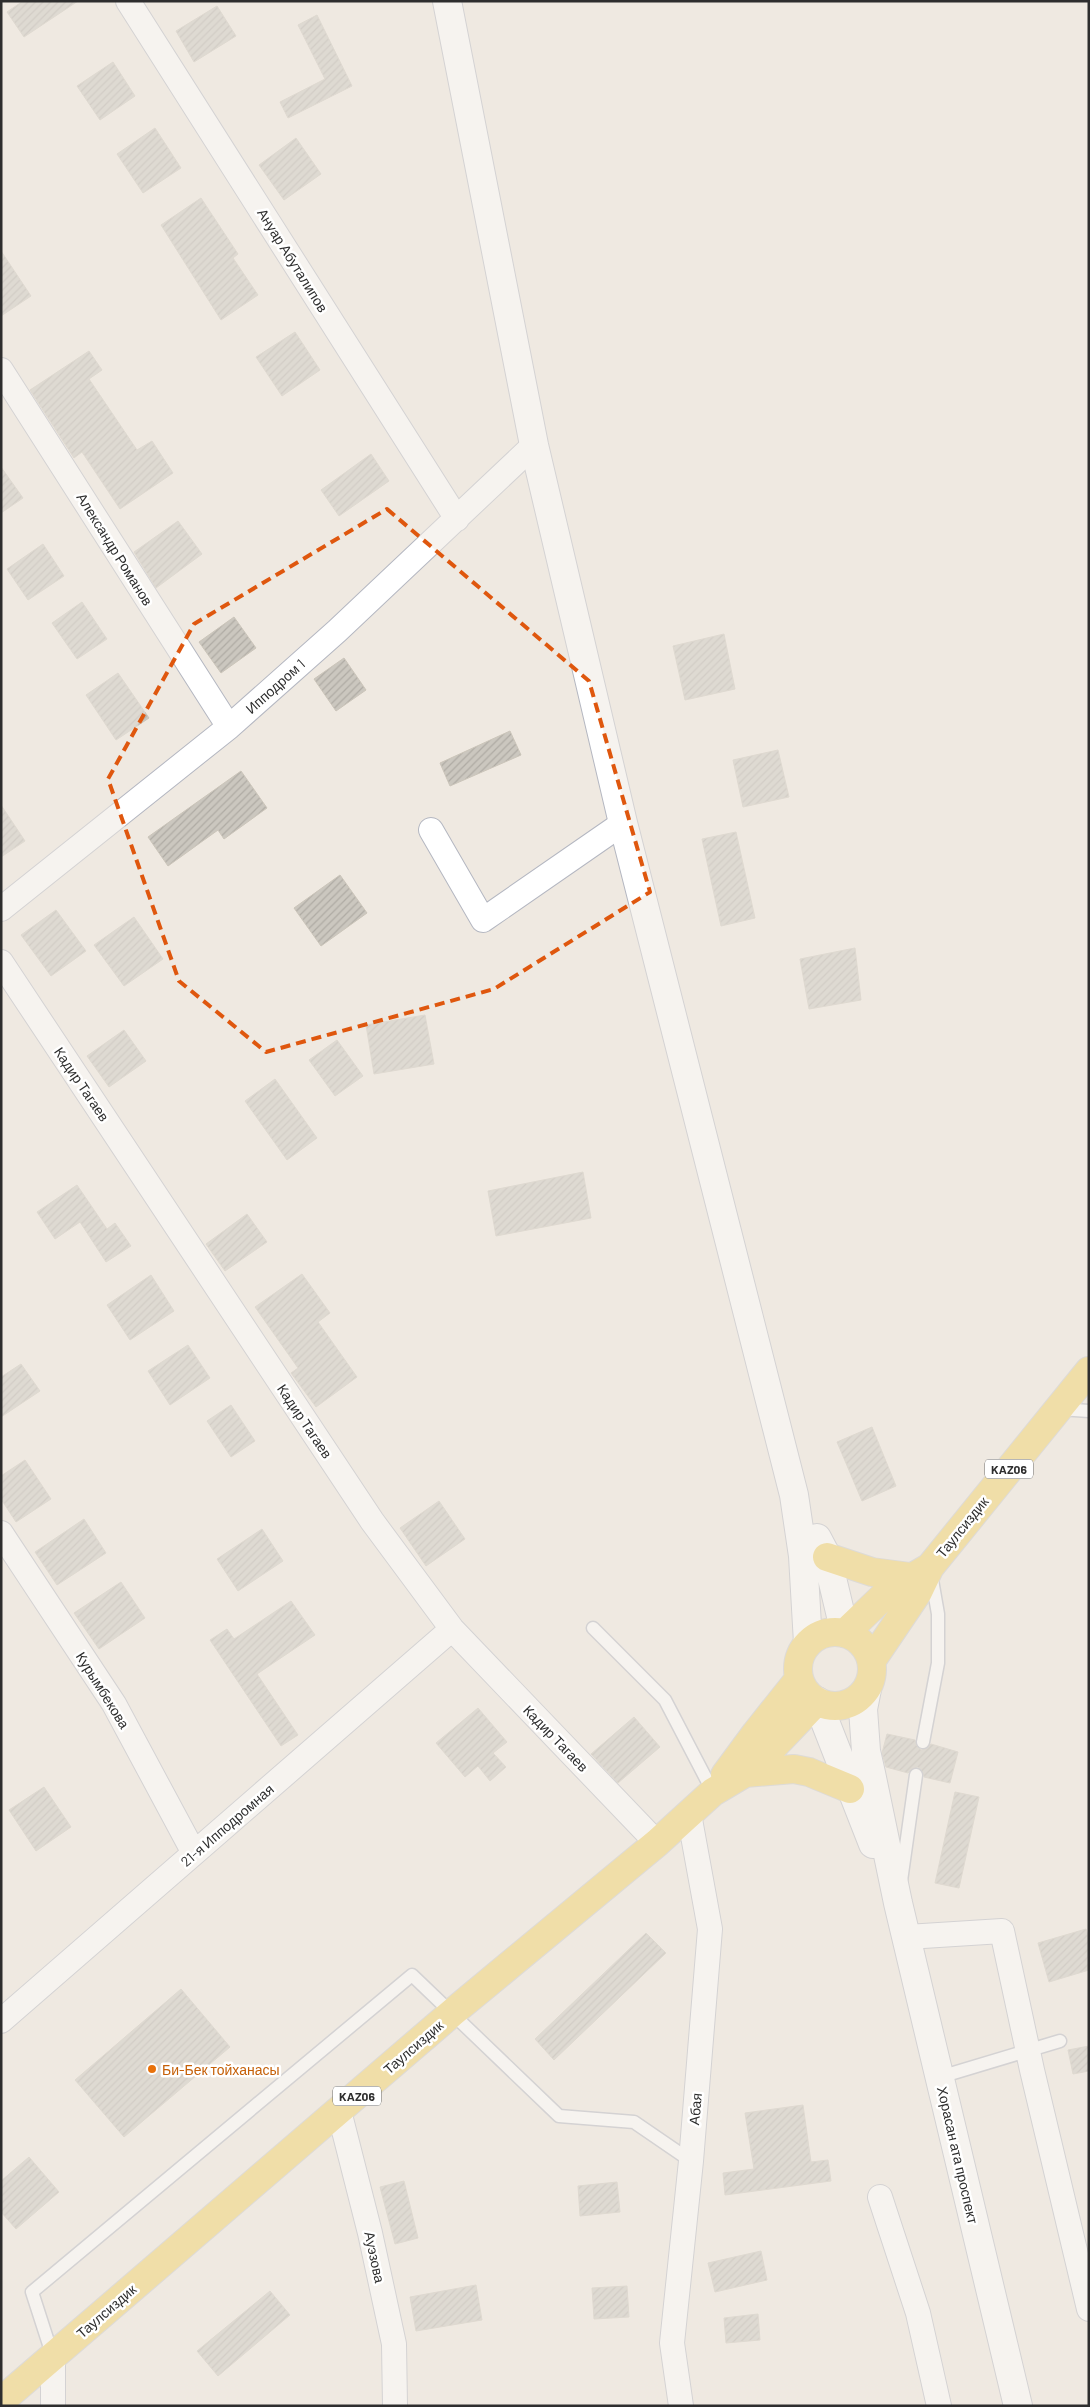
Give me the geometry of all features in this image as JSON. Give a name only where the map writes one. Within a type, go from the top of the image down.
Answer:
[{"type":"main road","points":[[447,1],[534,445],[622,823],[794,1495],[803,1556],[808,1643],[799,1660],[800,1679],[804,1688],[816,1701],[834,1706],[843,1705],[860,1696],[867,1689],[871,1680],[872,1660],[862,1642],[845,1633],[826,1633],[808,1643]]},
{"type":"main road","name":"Таулсиздик","points":[[845,1633],[889,1591],[920,1572],[1089,1371]]},
{"type":"main road","points":[[794,1495],[827,1558],[845,1633]]},
{"type":"main road","points":[[827,1558],[872,1572],[920,1572]]},
{"type":"main road","name":"Таулсиздик","points":[[872,1660],[918,1592],[920,1572]]},
{"type":"main road","name":"Таулсиздик","points":[[713,1792],[756,1733],[800,1679]]},
{"type":"main road","name":"Хорасан ата проспект","points":[[867,1689],[863,1709],[866,1751],[898,1903],[1018,2406]]},
{"type":"main road","name":"Таулсиздик","points":[[1,2401],[453,2012],[657,1843],[713,1792],[744,1773],[770,1750],[816,1701]]},
{"type":"main road","name":"Хорасан ата проспект","points":[[816,1701],[850,1789],[898,1903]]},
{"type":"main road","points":[[744,1773],[794,1769],[809,1772],[850,1789]]},
{"type":"street","name":"Ануар Абуталипов","points":[[128,1],[457,520]]},
{"type":"street","name":"Александр Романов","points":[[1,370],[229,728]]},
{"type":"street","name":"Ипподром 1","points":[[1,910],[229,728],[457,520],[534,445]]},
{"type":"street","points":[[431,830],[483,920],[622,823]]},
{"type":"street","name":"Кадир Тагаев","points":[[1,962],[372,1522],[452,1628],[657,1843]]},
{"type":"street","name":"Курымбекова","points":[[1,1533],[114,1704],[194,1853]]},
{"type":"street","name":"21-я Ипподромная","points":[[1,2021],[452,1628]]},
{"type":"street","name":"Абая","points":[[680,2406],[672,2343],[691,2161],[710,1929],[689,1814]]},
{"type":"street","points":[[907,1937],[1002,1931],[1027,2051],[1089,2308]]},
{"type":"street","name":"Ауэзова","points":[[339,2111],[370,2233],[394,2344],[395,2406]]},
{"type":"street","points":[[880,2197],[918,2313],[939,2406]]},
{"type":"street","points":[[53,2357],[53,2406]]},
{"type":"lane","points":[[1057,1409],[1089,1411]]},
{"type":"lane","points":[[920,1572],[938,1614],[938,1663],[923,1742]]},
{"type":"lane","points":[[593,1628],[665,1700],[713,1792]]},
{"type":"lane","points":[[898,1903],[916,1775]]},
{"type":"lane","points":[[53,2357],[32,2292],[412,1975],[453,2012],[559,2116],[634,2122],[691,2161]]},
{"type":"lane","points":[[940,2077],[1060,2041]]},
{"type":"highlighted area","points":[[387,509],[589,681],[650,892],[494,989],[266,1052],[179,981],[108,779],[194,624]]},
{"type":"building","points":[[23,1],[78,1],[24,37],[7,12]]},
{"type":"building","points":[[217,6],[236,36],[194,62],[176,31]]},
{"type":"building","points":[[317,15],[352,86],[288,118],[280,102],[325,79],[298,25]]},
{"type":"building","points":[[113,62],[135,96],[100,120],[77,86]]},
{"type":"building","points":[[155,128],[181,168],[143,193],[117,154]]},
{"type":"building","points":[[296,138],[321,174],[284,200],[259,165]]},
{"type":"building","points":[[201,198],[238,254],[233,258],[258,295],[221,320],[161,225]]},
{"type":"building","points":[[1,251],[31,296],[1,316]]},
{"type":"building","points":[[295,332],[320,370],[282,396],[256,357]]},
{"type":"building","points":[[89,351],[102,370],[89,379],[137,450],[152,441],[173,473],[120,509],[82,452],[74,458],[30,390]]},
{"type":"building","points":[[371,454],[389,481],[339,516],[321,490]]},
{"type":"building","points":[[1,467],[23,498],[1,513]]},
{"type":"building","points":[[178,521],[202,554],[156,588],[134,552]]},
{"type":"building","points":[[43,544],[64,576],[28,600],[7,569]]},
{"type":"building","points":[[82,602],[107,639],[77,659],[52,623]]},
{"type":"building","points":[[234,617],[256,648],[221,673],[199,642]]},
{"type":"building","points":[[724,634],[735,689],[685,700],[673,646]]},
{"type":"building","points":[[344,658],[366,690],[336,711],[314,679]]},
{"type":"building","points":[[118,673],[149,718],[116,740],[86,695]]},
{"type":"building","points":[[510,731],[521,755],[450,786],[440,763]]},
{"type":"building","points":[[778,750],[789,797],[743,807],[733,760]]},
{"type":"building","points":[[241,771],[267,808],[224,839],[218,830],[168,866],[148,837]]},
{"type":"building","points":[[1,805],[25,841],[1,857]]},
{"type":"building","points":[[736,832],[755,918],[721,926],[702,839]]},
{"type":"building","points":[[340,875],[367,913],[321,946],[294,908]]},
{"type":"building","points":[[56,910],[86,951],[51,976],[21,935]]},
{"type":"building","points":[[134,917],[163,959],[124,986],[94,945]]},
{"type":"building","points":[[855,948],[861,1000],[809,1009],[800,959]]},
{"type":"building","points":[[425,1015],[434,1064],[374,1074],[366,1025]]},
{"type":"building","points":[[124,1030],[146,1061],[109,1087],[87,1056]]},
{"type":"building","points":[[337,1040],[363,1076],[335,1096],[309,1060]]},
{"type":"building","points":[[275,1079],[317,1138],[287,1160],[245,1101]]},
{"type":"building","points":[[583,1172],[591,1218],[496,1236],[488,1191]]},
{"type":"building","points":[[77,1185],[107,1229],[115,1223],[131,1246],[106,1262],[80,1222],[55,1239],[37,1212]]},
{"type":"building","points":[[247,1214],[267,1242],[225,1271],[206,1244]]},
{"type":"building","points":[[302,1274],[330,1313],[318,1322],[357,1377],[316,1407],[291,1373],[298,1368],[255,1307]]},
{"type":"building","points":[[151,1275],[174,1311],[130,1340],[107,1305]]},
{"type":"building","points":[[188,1345],[210,1378],[170,1405],[148,1371]]},
{"type":"building","points":[[21,1364],[40,1391],[1,1417],[1,1377]]},
{"type":"building","points":[[231,1405],[255,1441],[231,1457],[207,1421]]},
{"type":"building","points":[[872,1427],[896,1486],[862,1501],[837,1442]]},
{"type":"building","points":[[25,1460],[51,1499],[16,1522],[1,1499],[1,1476]]},
{"type":"building","points":[[439,1501],[465,1539],[426,1566],[400,1528]]},
{"type":"building","points":[[84,1519],[106,1553],[57,1585],[35,1552]]},
{"type":"building","points":[[262,1529],[283,1561],[238,1591],[217,1559]]},
{"type":"building","points":[[121,1582],[145,1618],[99,1649],[74,1613]]},
{"type":"building","points":[[291,1601],[315,1635],[257,1674],[298,1735],[281,1746],[210,1640],[227,1629],[234,1639]]},
{"type":"building","points":[[478,1708],[507,1742],[493,1753],[506,1767],[490,1781],[478,1766],[465,1777],[436,1743]]},
{"type":"building","points":[[634,1717],[660,1747],[618,1783],[591,1754]]},
{"type":"building","points":[[887,1734],[915,1740],[916,1745],[921,1750],[926,1749],[931,1744],[958,1752],[950,1783],[924,1777],[923,1772],[918,1767],[913,1768],[908,1773],[886,1767],[882,1753]]},
{"type":"building","points":[[44,1787],[71,1827],[36,1851],[9,1810]]},
{"type":"building","points":[[955,1792],[979,1797],[959,1888],[935,1883]]},
{"type":"building","points":[[1086,1929],[1089,1939],[1089,1970],[1049,1982],[1038,1943]]},
{"type":"building","points":[[646,1933],[666,1953],[554,2060],[535,2039]]},
{"type":"building","points":[[181,1989],[230,2047],[124,2137],[75,2080]]},
{"type":"building","points":[[1089,2046],[1089,2071],[1073,2074],[1068,2050]]},
{"type":"building","points":[[803,2105],[811,2162],[828,2160],[831,2181],[725,2195],[723,2173],[754,2169],[745,2113]]},
{"type":"building","points":[[29,2157],[59,2192],[16,2229],[1,2212],[1,2181]]},
{"type":"building","points":[[404,2181],[418,2238],[395,2244],[380,2187]]},
{"type":"building","points":[[617,2182],[620,2212],[580,2216],[578,2186]]},
{"type":"building","points":[[761,2251],[767,2280],[715,2292],[708,2263]]},
{"type":"building","points":[[476,2285],[482,2320],[416,2331],[410,2297]]},
{"type":"building","points":[[627,2286],[629,2317],[594,2319],[592,2288]]},
{"type":"building","points":[[270,2291],[290,2315],[218,2376],[197,2351]]},
{"type":"building","points":[[758,2314],[760,2340],[726,2343],[724,2318]]},
{"type":"place","name":"Би-Бек тойханасы","points":[[152,2069]]}]
